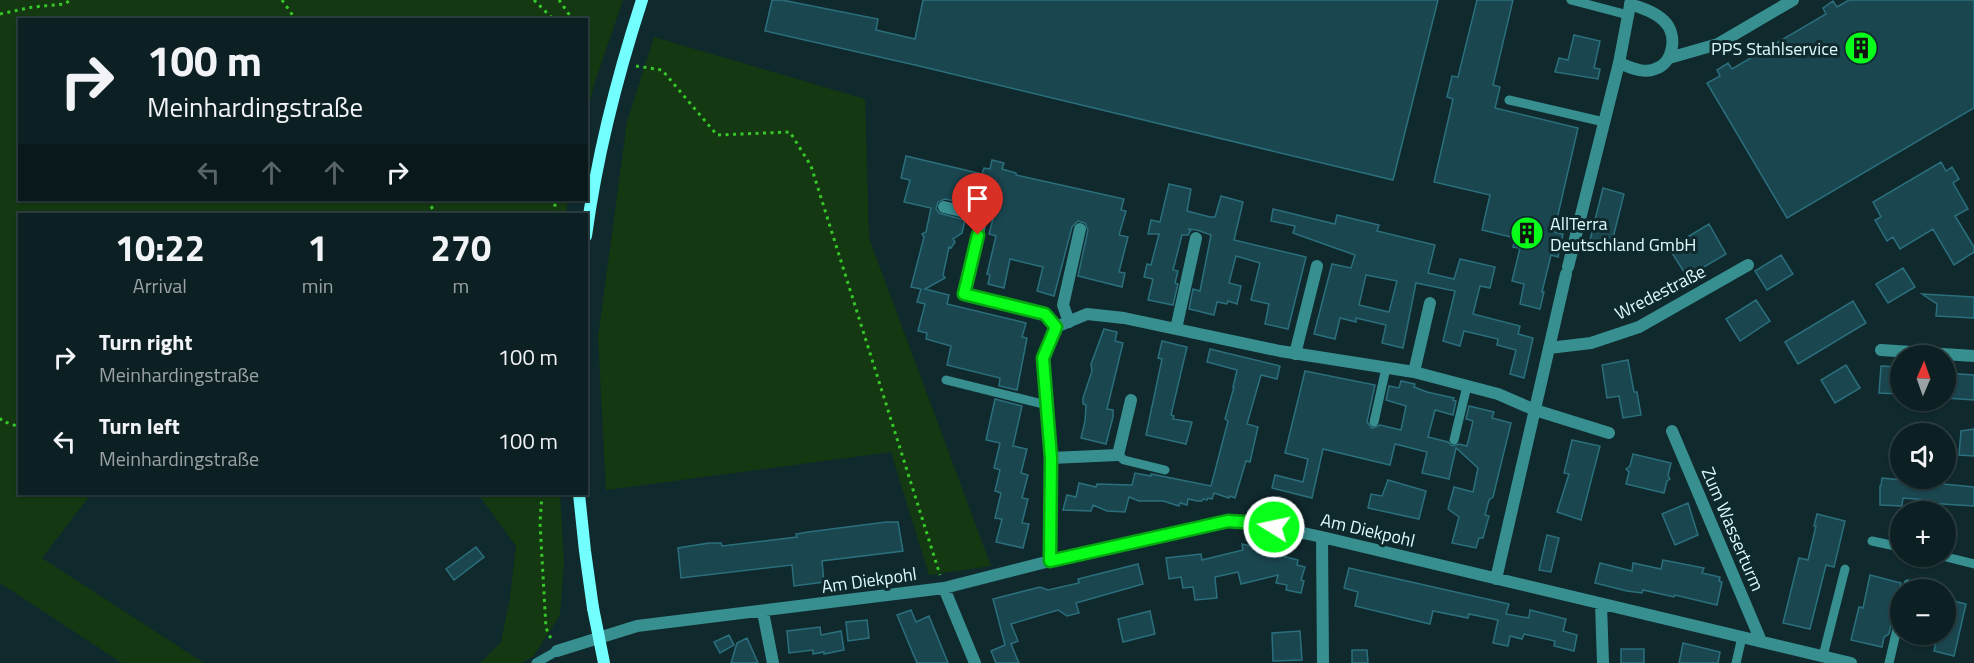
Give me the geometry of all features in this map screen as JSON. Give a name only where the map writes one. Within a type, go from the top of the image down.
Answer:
[{"type":"main road","points":[[588,222],[594,182],[622,63],[642,0]]},
{"type":"main road","points":[[579,495],[585,551],[604,663]]},
{"type":"street","points":[[1669,58],[1718,45],[1793,0]]},
{"type":"street","points":[[1496,579],[1630,6],[1646,9],[1664,21],[1671,29],[1669,58],[1664,65],[1655,70],[1643,71],[1618,63]]},
{"type":"street","points":[[944,207],[982,216],[964,294],[1045,314],[1056,327]]},
{"type":"street","points":[[1069,322],[1063,305],[1080,229]]},
{"type":"street","points":[[1176,329],[1196,238]]},
{"type":"street","name":"Wredestraße","points":[[1550,348],[1591,343],[1639,327],[1748,265]]},
{"type":"street","points":[[1295,354],[1317,266]]},
{"type":"street","points":[[1414,372],[1430,303]]},
{"type":"street","points":[[1050,561],[1051,458],[1043,358],[1056,327],[1087,314],[1124,318],[1295,354],[1414,372],[1498,394],[1535,410],[1609,433]]},
{"type":"street","points":[[1881,350],[1974,356]]},
{"type":"street","points":[[1051,458],[1118,455],[1131,400]]},
{"type":"street","name":"Zum Wasserturm","points":[[1672,431],[1761,641]]},
{"type":"street","name":"Am Diekpohl","points":[[557,651],[637,626],[944,588],[1050,561],[1228,521],[1257,523],[1322,537],[1851,663]]},
{"type":"street","points":[[1322,537],[1323,663]]},
{"type":"street","points":[[944,588],[975,663]]},
{"type":"street","points":[[1601,604],[1603,663]]},
{"type":"street","points":[[764,612],[773,663]]},
{"type":"lane","points":[[1571,0],[1630,6]]},
{"type":"lane","points":[[1509,100],[1604,122]]},
{"type":"lane","points":[[1374,422],[1386,368]]},
{"type":"lane","points":[[946,380],[1047,405]]},
{"type":"lane","points":[[1454,440],[1467,386]]},
{"type":"lane","points":[[1118,455],[1124,460],[1165,470]]},
{"type":"lane","points":[[1872,541],[1890,545]]},
{"type":"lane","points":[[1956,560],[1974,564]]},
{"type":"lane","points":[[1822,656],[1845,570]]},
{"type":"lane","points":[[1736,663],[1742,637]]},
{"type":"lane","points":[[1889,663],[1893,645]]},
{"type":"lane","points":[[536,663],[557,651]]},
{"type":"path","points":[[0,14],[33,7],[64,4],[71,0]]},
{"type":"path","points":[[282,0],[295,18]]},
{"type":"path","points":[[534,0],[552,18]]},
{"type":"path","points":[[559,0],[572,18]]},
{"type":"path","points":[[622,63],[662,70],[717,135],[790,132],[812,166],[944,588]]},
{"type":"path","points":[[0,418],[2,421],[18,426]]},
{"type":"path","points":[[542,495],[540,523],[546,628],[557,651]]},
{"type":"green space","points":[[0,0],[623,0],[594,85],[588,111],[588,18],[18,18],[18,201],[568,201],[566,213],[18,213],[18,495],[90,495],[42,558],[204,663],[122,663],[0,583]]},
{"type":"green space","points":[[654,37],[865,99],[869,238],[991,566],[929,575],[891,452],[606,490],[598,337],[627,122]]},
{"type":"green space","points":[[479,495],[560,495],[564,563],[560,615],[533,657],[521,663],[480,663],[501,642],[510,598],[516,546]]},
{"type":"building","points":[[772,0],[878,19],[876,30],[915,39],[923,0],[1438,0],[1393,180],[765,31]]},
{"type":"building","points":[[1477,0],[1513,0],[1493,85],[1500,87],[1495,108],[1578,128],[1554,232],[1563,234],[1558,257],[1551,255],[1540,309],[1520,304],[1524,284],[1512,281],[1520,248],[1513,247],[1515,238],[1482,230],[1490,195],[1434,182],[1453,99],[1447,97],[1452,76],[1458,77]]},
{"type":"building","points":[[1849,0],[1974,0],[1974,108],[1787,218],[1707,83],[1720,76],[1717,70],[1728,63],[1732,69],[1826,14],[1823,8],[1833,1],[1837,7]]},
{"type":"building","points":[[1574,35],[1600,41],[1594,68],[1600,69],[1598,79],[1555,72],[1559,58],[1568,60]]},
{"type":"building","points":[[906,156],[982,174],[984,168],[990,169],[992,160],[1004,163],[1002,169],[1016,173],[1016,175],[1124,199],[1121,210],[1126,211],[1119,235],[1128,237],[1119,272],[1125,273],[1122,287],[1078,276],[1088,230],[1085,223],[1078,221],[1072,227],[1054,296],[1037,291],[1043,267],[1010,259],[1004,288],[988,284],[990,275],[987,274],[996,236],[989,234],[997,203],[970,197],[969,204],[945,199],[938,202],[936,209],[939,213],[965,220],[962,233],[953,239],[955,242],[951,248],[949,247],[943,275],[945,278],[925,289],[949,295],[947,304],[1026,323],[1022,337],[1027,338],[1017,390],[999,386],[1000,378],[947,365],[951,346],[926,339],[927,333],[918,331],[925,304],[917,302],[921,289],[911,287],[924,237],[922,234],[926,232],[931,208],[904,202],[910,180],[901,178]]},
{"type":"building","points":[[1941,162],[1946,171],[1952,167],[1959,179],[1953,183],[1968,209],[1955,216],[1974,247],[1974,252],[1954,265],[1933,229],[1900,249],[1893,237],[1887,241],[1875,220],[1881,217],[1873,202]]},
{"type":"building","points":[[1169,184],[1191,189],[1187,211],[1210,217],[1215,217],[1221,196],[1243,202],[1234,240],[1306,257],[1288,329],[1265,324],[1269,304],[1251,300],[1260,263],[1236,256],[1229,283],[1241,286],[1237,304],[1228,301],[1227,304],[1217,302],[1214,315],[1189,309],[1193,289],[1200,291],[1211,235],[1197,230],[1188,229],[1191,230],[1188,235],[1182,235],[1173,270],[1178,271],[1175,283],[1178,284],[1173,305],[1148,300],[1153,279],[1144,277],[1147,264],[1151,265],[1159,234],[1148,234],[1151,220],[1160,222]]},
{"type":"building","points":[[1603,188],[1624,194],[1611,246],[1590,240]]},
{"type":"building","points":[[1273,209],[1335,224],[1337,215],[1379,225],[1377,231],[1435,245],[1428,273],[1454,279],[1460,259],[1495,267],[1490,288],[1480,286],[1473,314],[1520,326],[1518,334],[1533,338],[1524,378],[1510,374],[1516,350],[1497,345],[1498,339],[1464,331],[1460,346],[1443,341],[1455,291],[1416,283],[1403,348],[1382,343],[1386,325],[1356,318],[1356,322],[1340,318],[1335,339],[1314,334],[1332,264],[1351,268],[1355,255],[1293,233],[1295,226],[1271,221]],"holes":[[[1366,275],[1397,281],[1389,312],[1359,305]]]},
{"type":"building","points":[[1709,224],[1726,254],[1687,277],[1669,248]]},
{"type":"building","points":[[1781,255],[1793,274],[1767,290],[1755,271]]},
{"type":"building","points":[[1903,268],[1915,287],[1888,303],[1876,284]]},
{"type":"building","points":[[1922,294],[1974,297],[1974,318],[1936,316],[1937,304]]},
{"type":"building","points":[[1756,300],[1770,321],[1740,341],[1726,319]]},
{"type":"building","points":[[1853,301],[1866,323],[1798,364],[1785,342]]},
{"type":"building","points":[[1104,329],[1117,332],[1115,341],[1123,343],[1107,409],[1113,410],[1113,417],[1106,444],[1081,438],[1086,405],[1083,404],[1083,398],[1092,371],[1091,364]]},
{"type":"building","points":[[1162,341],[1187,347],[1171,415],[1174,416],[1173,419],[1192,422],[1186,444],[1146,435],[1162,359],[1158,358]]},
{"type":"building","points":[[1210,349],[1280,366],[1277,379],[1261,375],[1247,424],[1258,427],[1250,462],[1246,461],[1235,498],[1214,493],[1212,499],[1197,501],[1188,499],[1187,505],[1180,503],[1179,506],[1163,501],[1139,501],[1129,497],[1125,512],[1107,511],[1093,505],[1091,511],[1063,510],[1067,495],[1076,497],[1079,483],[1096,487],[1097,484],[1132,485],[1135,473],[1211,486],[1228,421],[1225,419],[1237,370],[1207,362]]},
{"type":"building","points":[[1628,360],[1641,415],[1623,418],[1619,396],[1607,398],[1602,365]]},
{"type":"building","points":[[1846,365],[1860,388],[1835,403],[1821,380]]},
{"type":"building","points":[[1881,366],[1890,366],[1890,394],[1879,393]]},
{"type":"building","points":[[1305,371],[1375,385],[1367,422],[1372,428],[1380,425],[1401,430],[1406,406],[1386,400],[1389,386],[1399,388],[1401,381],[1415,384],[1414,387],[1427,392],[1454,398],[1453,400],[1456,401],[1453,415],[1435,410],[1428,437],[1448,442],[1452,446],[1459,444],[1467,446],[1473,421],[1466,419],[1469,406],[1494,412],[1492,418],[1511,423],[1493,497],[1489,500],[1485,515],[1489,516],[1483,538],[1479,538],[1476,548],[1452,543],[1459,517],[1448,509],[1454,487],[1473,492],[1478,468],[1456,448],[1449,479],[1422,473],[1427,452],[1395,444],[1390,465],[1323,449],[1312,498],[1272,488],[1275,475],[1303,482],[1308,459],[1285,453]]},
{"type":"building","points":[[1956,374],[1974,375],[1974,400],[1956,399]]},
{"type":"building","points":[[995,399],[1022,406],[1013,446],[1027,449],[1021,473],[1028,475],[1022,498],[1028,499],[1022,523],[1029,524],[1023,548],[996,542],[1002,519],[995,518],[1001,493],[995,491],[1000,470],[994,468],[1000,443],[986,440]]},
{"type":"building","points":[[1974,429],[1974,456],[1959,455],[1961,431]]},
{"type":"building","points":[[1572,440],[1600,446],[1581,520],[1557,512],[1569,474],[1564,473]]},
{"type":"building","points":[[1633,454],[1671,463],[1668,475],[1670,479],[1667,481],[1664,493],[1626,484],[1629,472],[1626,469],[1630,466]]},
{"type":"building","points":[[1882,478],[1890,479],[1890,489],[1956,489],[1956,485],[1974,487],[1974,506],[1956,505],[1956,501],[1903,498],[1903,501],[1890,501],[1890,505],[1880,505]]},
{"type":"building","points":[[1388,480],[1426,491],[1419,519],[1368,508],[1371,494],[1382,496]]},
{"type":"building","points":[[1688,503],[1698,535],[1675,545],[1662,514]]},
{"type":"building","points":[[1817,514],[1845,521],[1834,567],[1826,565],[1810,629],[1783,623],[1799,558],[1808,560]]},
{"type":"building","points":[[898,522],[903,551],[822,561],[824,582],[794,586],[792,565],[681,578],[678,548],[709,543],[721,543],[722,546],[797,537],[796,534]]},
{"type":"building","points":[[1547,535],[1559,538],[1551,572],[1539,570]]},
{"type":"building","points":[[1242,544],[1298,560],[1297,565],[1305,567],[1301,580],[1304,581],[1301,593],[1286,590],[1287,585],[1276,583],[1278,575],[1241,584],[1238,572],[1215,577],[1217,598],[1195,600],[1193,587],[1183,588],[1181,577],[1169,579],[1166,558],[1201,554],[1202,560],[1243,550]]},
{"type":"building","points":[[476,547],[484,557],[454,580],[446,569]]},
{"type":"building","points":[[1663,560],[1704,568],[1702,573],[1720,577],[1719,581],[1722,582],[1717,605],[1675,595],[1674,597],[1643,590],[1642,593],[1627,591],[1595,583],[1600,563],[1632,571],[1633,563],[1661,569]]},
{"type":"building","points":[[1138,564],[1143,584],[1076,603],[1079,613],[1067,616],[1058,610],[1011,624],[1018,641],[1011,644],[1019,663],[996,663],[991,651],[1005,645],[993,599],[1040,587],[1048,590],[1079,583],[1078,579]]},
{"type":"building","points":[[1349,568],[1509,604],[1506,614],[1529,618],[1530,610],[1566,619],[1563,631],[1577,635],[1574,651],[1554,646],[1555,641],[1524,634],[1522,639],[1510,636],[1508,646],[1493,643],[1498,620],[1469,614],[1468,618],[1433,611],[1430,624],[1355,606],[1358,592],[1344,588]]},
{"type":"building","points":[[1870,575],[1890,580],[1890,630],[1889,634],[1884,637],[1882,647],[1851,640],[1859,607],[1863,608]]},
{"type":"building","points":[[1956,602],[1966,604],[1954,656],[1934,651],[1935,645],[1956,645]]},
{"type":"building","points":[[911,610],[916,622],[929,616],[948,663],[917,663],[897,615]]},
{"type":"building","points":[[1150,611],[1155,634],[1123,642],[1118,619]]},
{"type":"building","points":[[867,620],[869,638],[848,641],[846,622]]},
{"type":"building","points":[[820,627],[821,635],[841,631],[844,650],[824,654],[824,652],[813,654],[813,650],[789,653],[787,631]]},
{"type":"building","points":[[1300,631],[1302,660],[1273,661],[1272,633]]},
{"type":"building","points":[[729,635],[734,645],[720,653],[714,642]]},
{"type":"building","points":[[747,638],[758,663],[731,663],[737,643]]},
{"type":"building","points":[[1683,643],[1720,652],[1718,663],[1679,663]]},
{"type":"building","points":[[1621,649],[1644,649],[1644,663],[1621,663]]},
{"type":"building","points":[[1352,650],[1367,650],[1368,663],[1352,663]]},
{"type":"place","name":"PPS Stahlservice","points":[[1861,48]]},
{"type":"place","name":"AllTerra Deutschland GmbH","points":[[1527,233]]},
{"type":"route","points":[[978,235],[964,294],[1045,314],[1056,327],[1043,358],[1051,458],[1050,561],[1228,521],[1274,527]]}]
